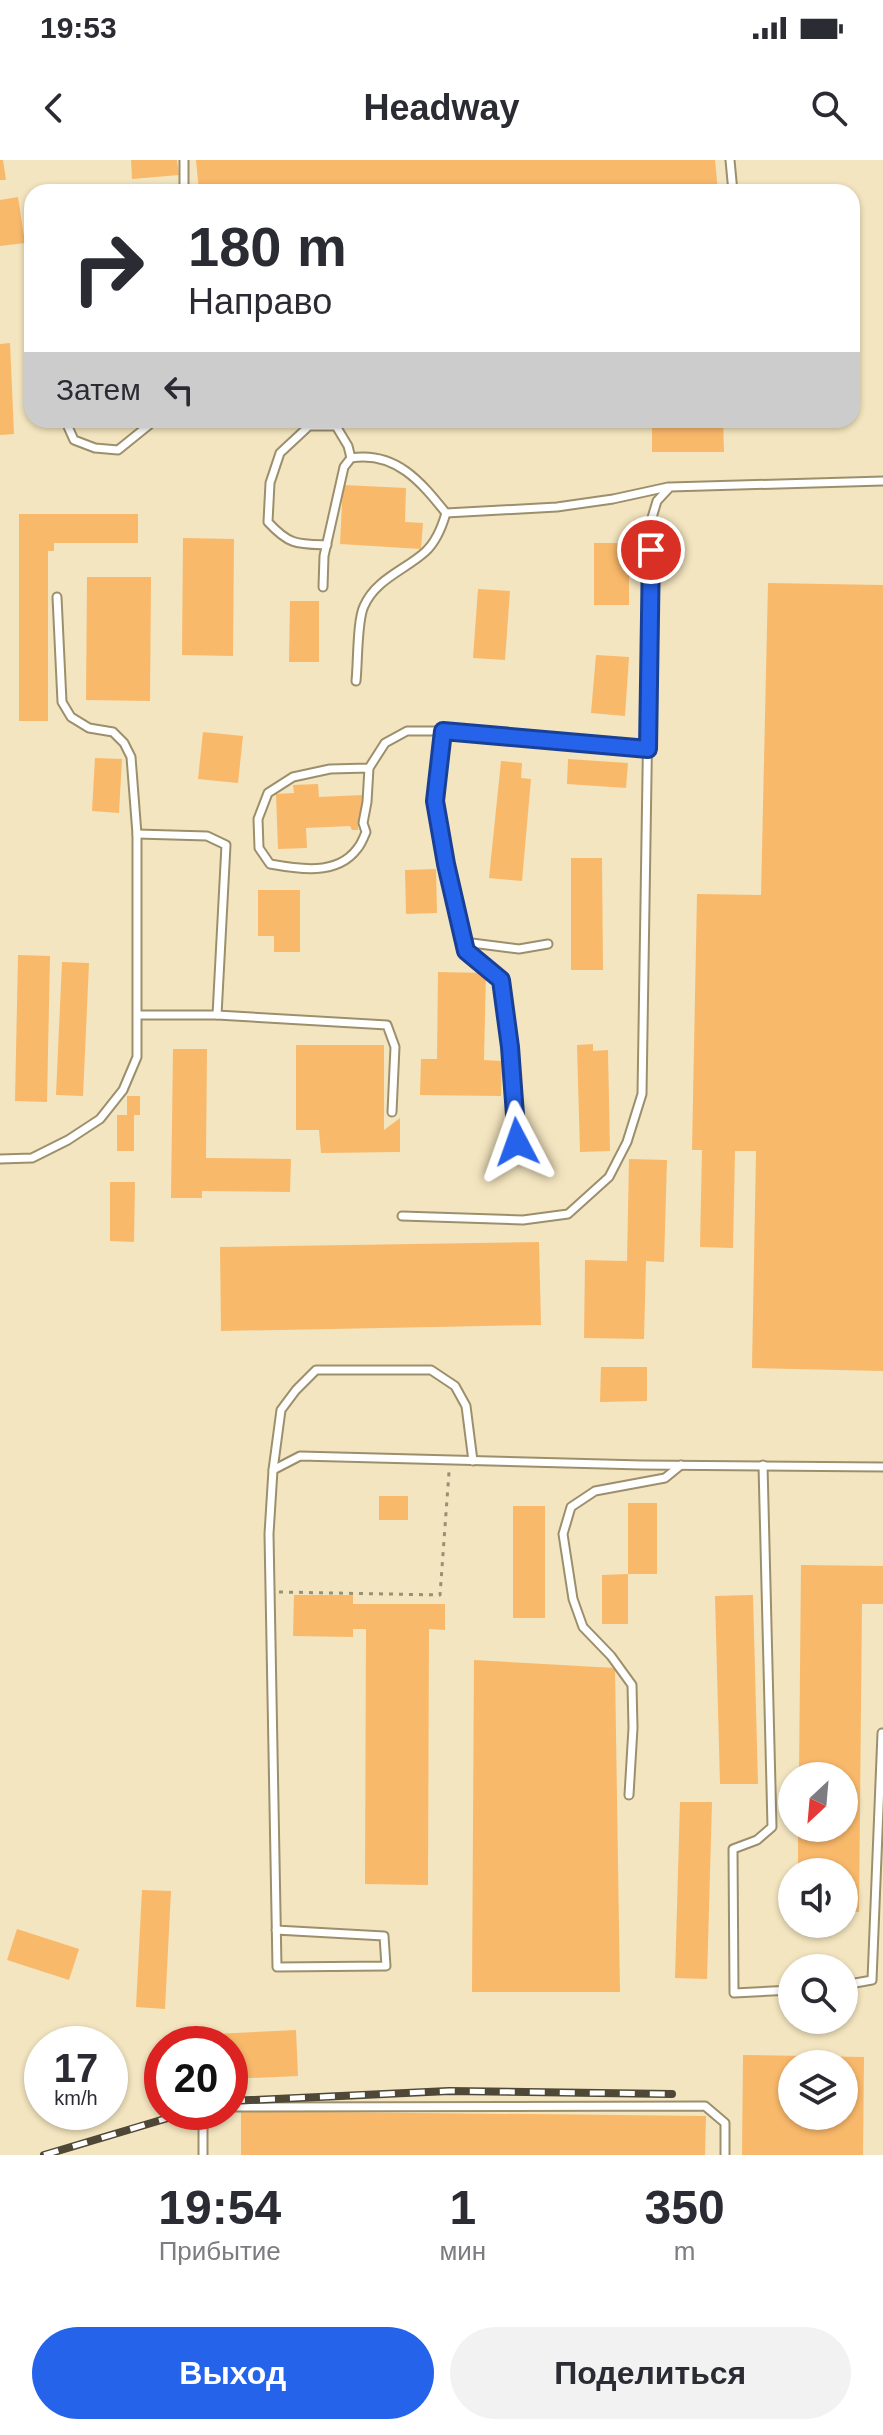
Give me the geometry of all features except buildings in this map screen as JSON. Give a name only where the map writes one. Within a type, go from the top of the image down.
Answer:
[{"type":"lane","points":[[184,160],[184,184]]},
{"type":"lane","points":[[730,160],[732,184]]},
{"type":"lane","points":[[69,428],[74,440],[95,448],[118,450],[145,428]]},
{"type":"lane","points":[[307,428],[280,453],[270,483],[268,522],[283,539],[327,545]]},
{"type":"lane","points":[[337,428],[351,458]]},
{"type":"lane","points":[[323,587],[324,556],[344,467],[351,458],[366,455],[394,464],[419,479],[446,513]]},
{"type":"lane","points":[[446,513],[557,507],[670,487],[883,481]]},
{"type":"lane","points":[[402,1216],[523,1220],[568,1214],[609,1177],[627,1142],[642,1094],[651,521],[657,501],[670,487]]},
{"type":"lane","points":[[356,681],[363,608],[371,594],[394,572],[427,551],[441,530],[446,513]]},
{"type":"lane","points":[[0,1159],[32,1158],[100,1119],[123,1090],[137,1057],[137,834],[131,757],[124,743],[113,732],[89,728],[71,717],[62,702],[57,597]]},
{"type":"lane","points":[[369,768],[330,769],[293,777],[268,793],[258,819],[259,848],[270,864],[305,871],[328,867],[349,858],[358,849],[366,832],[363,823],[369,768],[385,743],[407,731],[443,731],[648,749]]},
{"type":"lane","points":[[443,731],[435,801],[446,864],[466,951],[501,980],[517,1142]]},
{"type":"lane","points":[[137,834],[207,836],[226,845],[217,1015]]},
{"type":"lane","points":[[464,942],[519,949],[548,944]]},
{"type":"lane","points":[[138,1015],[217,1015],[387,1025],[395,1047],[392,1112]]},
{"type":"lane","points":[[276,1930],[384,1936],[386,1966],[277,1967],[276,1930],[272,1592],[269,1534],[281,1410],[316,1370],[431,1370],[455,1386],[466,1406],[473,1461]]},
{"type":"lane","points":[[273,1470],[300,1456],[883,1467]]},
{"type":"lane","points":[[629,1795],[632,1685],[611,1656],[583,1627],[573,1599],[563,1534],[571,1507],[595,1491],[665,1478],[681,1465]]},
{"type":"lane","points":[[763,1465],[772,1827],[757,1840],[733,1849],[734,1993],[778,1991]]},
{"type":"lane","points":[[858,1982],[872,1980],[882,1733]]},
{"type":"lane","points":[[248,2107],[705,2106],[725,2123],[725,2155]]},
{"type":"lane","points":[[203,2130],[203,2155]]},
{"type":"path","points":[[272,1592],[440,1595],[450,1461]]},
{"type":"railway","points":[[248,2100],[449,2091],[672,2094]]},
{"type":"railway","points":[[44,2155],[144,2125]]},
{"type":"route","points":[[517,1142],[501,980],[466,951],[446,864],[435,801],[443,731],[648,749],[651,550]]}]
